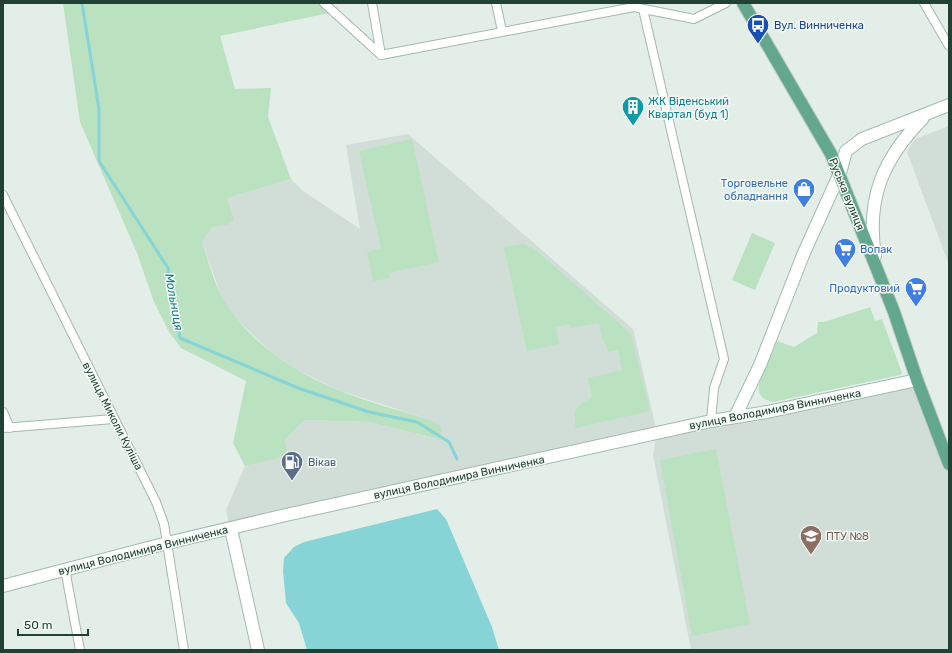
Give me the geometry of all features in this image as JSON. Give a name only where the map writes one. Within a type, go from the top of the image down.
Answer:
[{"type":"main road","name":"Руська вулиця","points":[[743,3],[831,154],[840,173],[894,312],[917,380],[949,464]]},
{"type":"main road","points":[[735,417],[760,365],[800,262],[840,173],[846,151],[862,139],[949,105]]},
{"type":"main road","points":[[876,265],[872,237],[873,217],[883,171],[906,136],[926,114]]},
{"type":"main road","name":"вулиця Володимира Винниченка","points":[[3,586],[167,543],[286,515],[711,421],[767,412],[917,380]]},
{"type":"main road","points":[[231,529],[258,650]]},
{"type":"street","points":[[324,3],[381,55]]},
{"type":"street","points":[[372,3],[381,55]]},
{"type":"street","points":[[496,3],[502,31]]},
{"type":"street","points":[[381,55],[634,7],[694,19],[726,3]]},
{"type":"street","points":[[924,3],[949,46]]},
{"type":"street","points":[[643,9],[724,359],[714,388],[711,421]]},
{"type":"street","name":"вулиця Миколи Куліша","points":[[3,195],[113,419],[156,502],[164,524],[184,650]]},
{"type":"street","points":[[3,412],[6,428],[113,419]]},
{"type":"street","points":[[65,569],[80,650]]},
{"type":"shaded area","points":[[949,126],[949,265],[907,152],[915,139]]},
{"type":"shaded area","points":[[408,134],[633,329],[657,432],[230,528],[226,510],[245,466],[288,456],[285,440],[305,420],[369,422],[439,439],[428,419],[338,390],[293,368],[271,352],[234,317],[221,296],[202,242],[212,227],[226,225],[227,198],[291,179],[303,191],[360,229],[346,145]]},
{"type":"shaded area","name":"ПТУ №8","points":[[916,380],[949,462],[949,650],[691,650],[653,455],[657,432]]},
{"type":"green space","points":[[63,3],[318,3],[329,13],[220,36],[235,89],[271,88],[268,117],[291,179],[227,198],[234,220],[226,225],[212,227],[202,242],[213,277],[222,297],[232,313],[257,341],[288,364],[321,383],[371,402],[428,419],[440,426],[442,432],[439,439],[369,422],[305,420],[285,440],[288,456],[245,466],[233,443],[246,381],[181,348],[169,332],[154,302],[137,253],[80,122]]},
{"type":"green space","points":[[412,139],[439,262],[389,273],[390,278],[373,281],[367,252],[381,248],[359,151]]},
{"type":"green space","points":[[752,233],[775,243],[755,290],[732,280]]},
{"type":"green space","points":[[524,244],[536,250],[631,334],[650,411],[576,428],[575,412],[578,406],[592,397],[588,378],[622,370],[618,350],[608,352],[602,338],[599,323],[571,328],[570,324],[556,327],[559,344],[527,351],[504,247]]},
{"type":"green space","points":[[870,307],[875,321],[882,319],[902,373],[900,375],[773,402],[766,400],[761,396],[759,391],[760,381],[765,366],[777,341],[794,347],[817,333],[818,322],[824,322]]},
{"type":"green space","points":[[716,449],[750,624],[692,636],[660,460]]},
{"type":"water","points":[[437,509],[446,519],[492,627],[499,650],[307,650],[299,623],[286,603],[283,571],[284,558],[294,547],[304,542]]},
{"type":"waterway","name":"Мольниця","points":[[82,3],[99,109],[99,161],[168,268],[180,338],[298,388],[369,412],[417,422],[449,442],[457,459]]},
{"type":"place","name":"Вул. Винниченка","points":[[758,44]]},
{"type":"place","name":"ЖК Віденський Квартал (буд 1)","points":[[633,126]]},
{"type":"place","name":"Торговельне обладнання","points":[[804,208]]},
{"type":"place","name":"Вопак","points":[[845,268]]},
{"type":"place","name":"Продуктовий","points":[[916,308]]},
{"type":"place","name":"Вікав","points":[[292,482]]},
{"type":"place","name":"ПТУ №8","points":[[811,556]]}]
